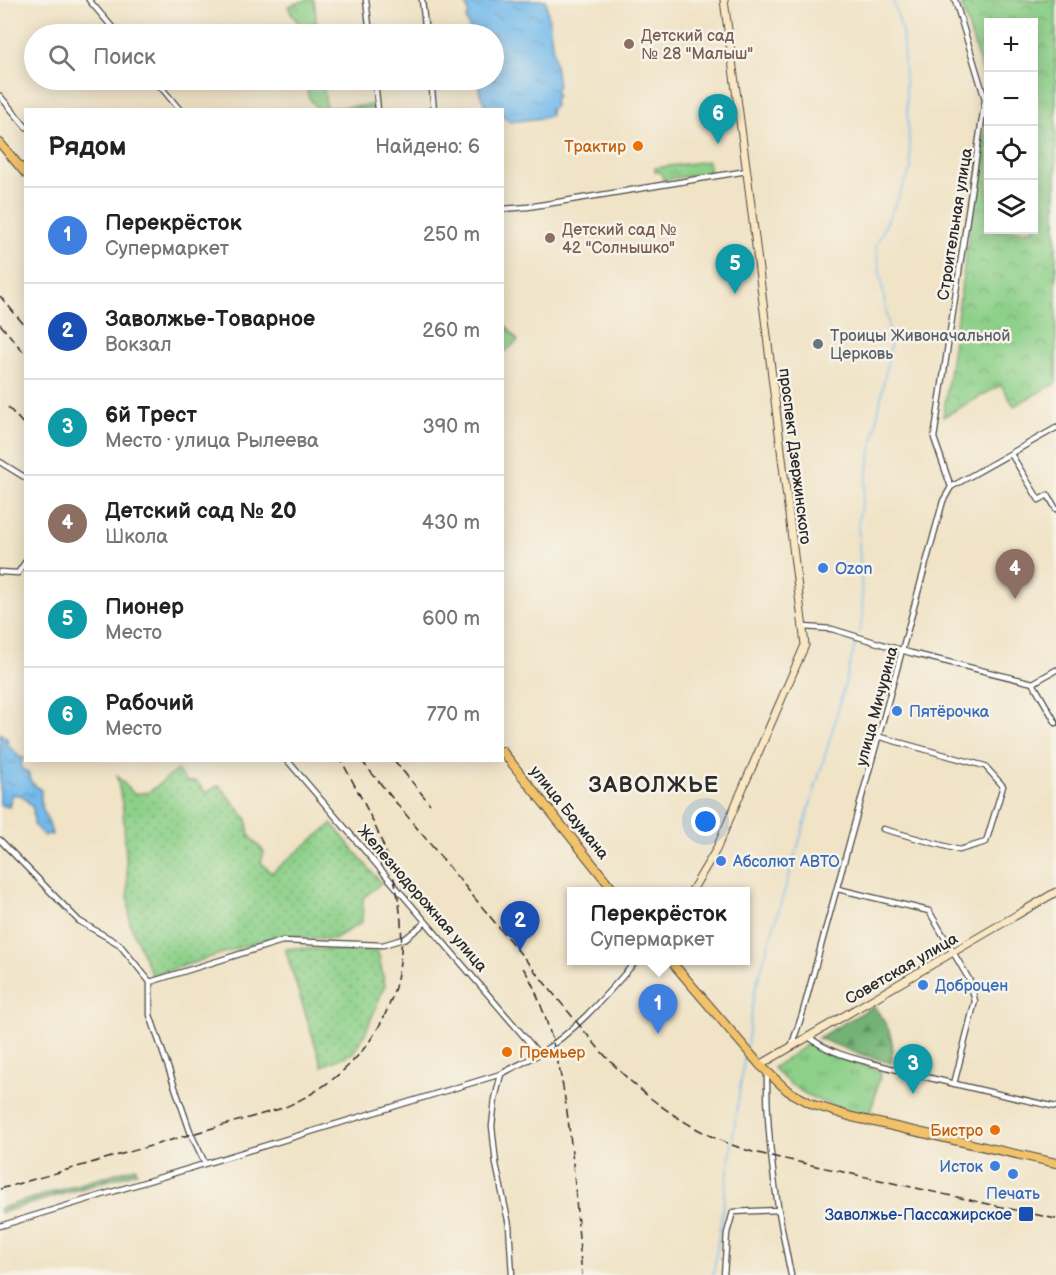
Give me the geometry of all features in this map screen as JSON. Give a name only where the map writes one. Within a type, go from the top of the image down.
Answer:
[{"type":"main road","points":[[0,143],[24,172]]},
{"type":"main road","name":"улица Баумана","points":[[504,753],[612,887]]},
{"type":"main road","points":[[674,965],[760,1065],[788,1091],[814,1105],[852,1117],[1056,1163]]},
{"type":"street","points":[[90,0],[110,24]]},
{"type":"street","points":[[366,0],[369,24]]},
{"type":"street","points":[[422,0],[425,24]]},
{"type":"street","name":"проспект Дзержинского","points":[[693,887],[716,850],[804,652],[804,627],[724,0]]},
{"type":"street","name":"Строительная улица","points":[[951,488],[934,438],[985,99],[955,0]]},
{"type":"street","points":[[163,90],[178,108]]},
{"type":"street","points":[[376,90],[378,108]]},
{"type":"street","points":[[432,90],[434,108]]},
{"type":"street","points":[[0,96],[24,125]]},
{"type":"street","points":[[504,209],[528,207],[747,171]]},
{"type":"street","points":[[951,488],[1056,428]]},
{"type":"street","points":[[1011,454],[1039,500],[1048,495],[1056,509]]},
{"type":"street","points":[[0,462],[24,477]]},
{"type":"street","name":"улица Мичурина","points":[[791,1047],[880,737],[944,501],[951,488]]},
{"type":"street","points":[[0,572],[18,573],[24,564]]},
{"type":"street","points":[[804,627],[832,629],[903,650],[1033,683],[1056,670]]},
{"type":"street","points":[[1033,683],[1056,723]]},
{"type":"street","points":[[880,737],[985,766],[1003,786],[986,842],[959,850],[883,829]]},
{"type":"street","name":"Железнодорожная улица","points":[[289,762],[539,1054]]},
{"type":"street","points":[[0,840],[79,921],[118,944],[150,982],[150,1015],[191,1134],[205,1163]]},
{"type":"street","points":[[837,889],[929,911],[970,981],[975,1001],[954,1084]]},
{"type":"street","name":"Советская улица","points":[[760,1065],[1056,892]]},
{"type":"street","points":[[150,982],[282,941],[382,945],[406,938],[426,922]]},
{"type":"street","points":[[0,1226],[501,1074],[539,1054],[580,1021],[632,965]]},
{"type":"street","points":[[809,1037],[821,1047],[854,1058],[1056,1107]]},
{"type":"street","points":[[767,1072],[766,1110],[777,1210],[791,1275]]},
{"type":"street","points":[[501,1074],[492,1126],[496,1164],[509,1225],[512,1275]]},
{"type":"street","points":[[724,1275],[727,1233],[733,1212],[777,1210]]},
{"type":"green space","points":[[314,0],[317,24],[299,24],[288,6]]},
{"type":"green space","points":[[960,0],[1056,0],[1056,383],[1014,406],[1001,385],[943,417],[984,133],[984,234],[1038,234],[1038,18],[984,18],[984,77]]},
{"type":"green space","points":[[307,90],[324,90],[326,108],[316,108],[308,96]]},
{"type":"green space","points":[[374,105],[375,108],[326,108]]},
{"type":"green space","points":[[708,161],[710,173],[663,180],[661,172],[655,172],[655,168]]},
{"type":"green space","points":[[504,323],[518,341],[504,352]]},
{"type":"green space","points":[[177,770],[187,782],[196,781],[206,793],[219,785],[247,819],[249,835],[264,852],[261,862],[271,873],[332,824],[381,883],[363,898],[362,922],[334,939],[276,936],[152,976],[130,924],[123,809],[117,776],[134,794],[149,792]]},
{"type":"green space","points":[[285,949],[378,952],[385,985],[365,1034],[353,1053],[322,1066]]},
{"type":"green space","points":[[874,1006],[890,1032],[891,1063],[856,1053],[818,1038]]},
{"type":"green space","points":[[809,1043],[846,1060],[881,1071],[870,1116],[817,1100],[794,1087],[773,1068]]},
{"type":"green space","points":[[136,1167],[137,1172],[0,1213],[0,1208]]},
{"type":"water","points":[[467,0],[546,0],[558,85],[555,90],[557,95],[554,100],[555,106],[550,110],[551,115],[510,122],[504,117],[504,108],[487,108],[480,90],[504,90],[504,24],[468,24],[466,19],[469,13]]},
{"type":"water","points":[[0,733],[7,738],[8,746],[17,753],[17,756],[24,758],[21,763],[23,770],[28,772],[31,782],[41,790],[41,804],[52,835],[44,836],[34,825],[33,808],[23,796],[12,794],[9,807],[0,805]]},
{"type":"waterway","points":[[859,632],[863,616],[858,524],[891,342],[876,246],[911,169],[902,31],[893,0]]},
{"type":"waterway","points":[[747,1046],[754,993],[832,732],[856,642]]},
{"type":"waterway","points":[[713,1275],[745,1053]]},
{"type":"railway","points":[[0,296],[24,325]]},
{"type":"railway","points":[[0,324],[24,353]]},
{"type":"railway","points":[[8,407],[24,425]]},
{"type":"railway","points":[[0,1189],[283,1108],[318,1090],[347,1067],[370,1041],[386,1011],[397,979],[401,944],[399,907],[391,868],[381,840],[342,762]]},
{"type":"railway","points":[[363,762],[599,1049],[632,1082],[668,1111],[709,1135],[753,1152],[1056,1219]]},
{"type":"railway","points":[[396,762],[430,804]]},
{"type":"railway","points":[[523,968],[544,1014],[561,1077],[571,1143],[582,1275]]},
{"type":"place","name":"Детский сад № 28 \"Малыш\"","points":[[629,44]]},
{"type":"place","name":"Рабочий","points":[[718,144]]},
{"type":"place","name":"Трактир","points":[[638,146]]},
{"type":"place","name":"Детский сад № 42 \"Солнышко\"","points":[[550,238]]},
{"type":"place","name":"Пионер","points":[[735,294]]},
{"type":"place","name":"Троицы Живоначальной Церковь","points":[[818,344]]},
{"type":"place","name":"Ozon","points":[[823,568]]},
{"type":"place","name":"Детский сад № 20","points":[[1015,599]]},
{"type":"place","name":"Пятёрочка","points":[[897,711]]},
{"type":"place","name":"Абсолют АВТО","points":[[721,861]]},
{"type":"place","name":"Заволжье-Товарное","points":[[520,951]]},
{"type":"place","name":"Доброцен","points":[[923,985]]},
{"type":"place","name":"Перекрёсток","points":[[658,1034]]},
{"type":"place","name":"Премьер","points":[[507,1052]]},
{"type":"place","name":"6й Трест","points":[[913,1094]]},
{"type":"place","name":"Бистро","points":[[995,1130]]},
{"type":"place","name":"Исток","points":[[995,1166]]},
{"type":"place","name":"Печать","points":[[1013,1174]]},
{"type":"place","name":"Заволжье-Пассажирское","points":[[1026,1214]]},
{"type":"district","name":"ЗАВОЛЖЬЕ","points":[[654,784]]}]
